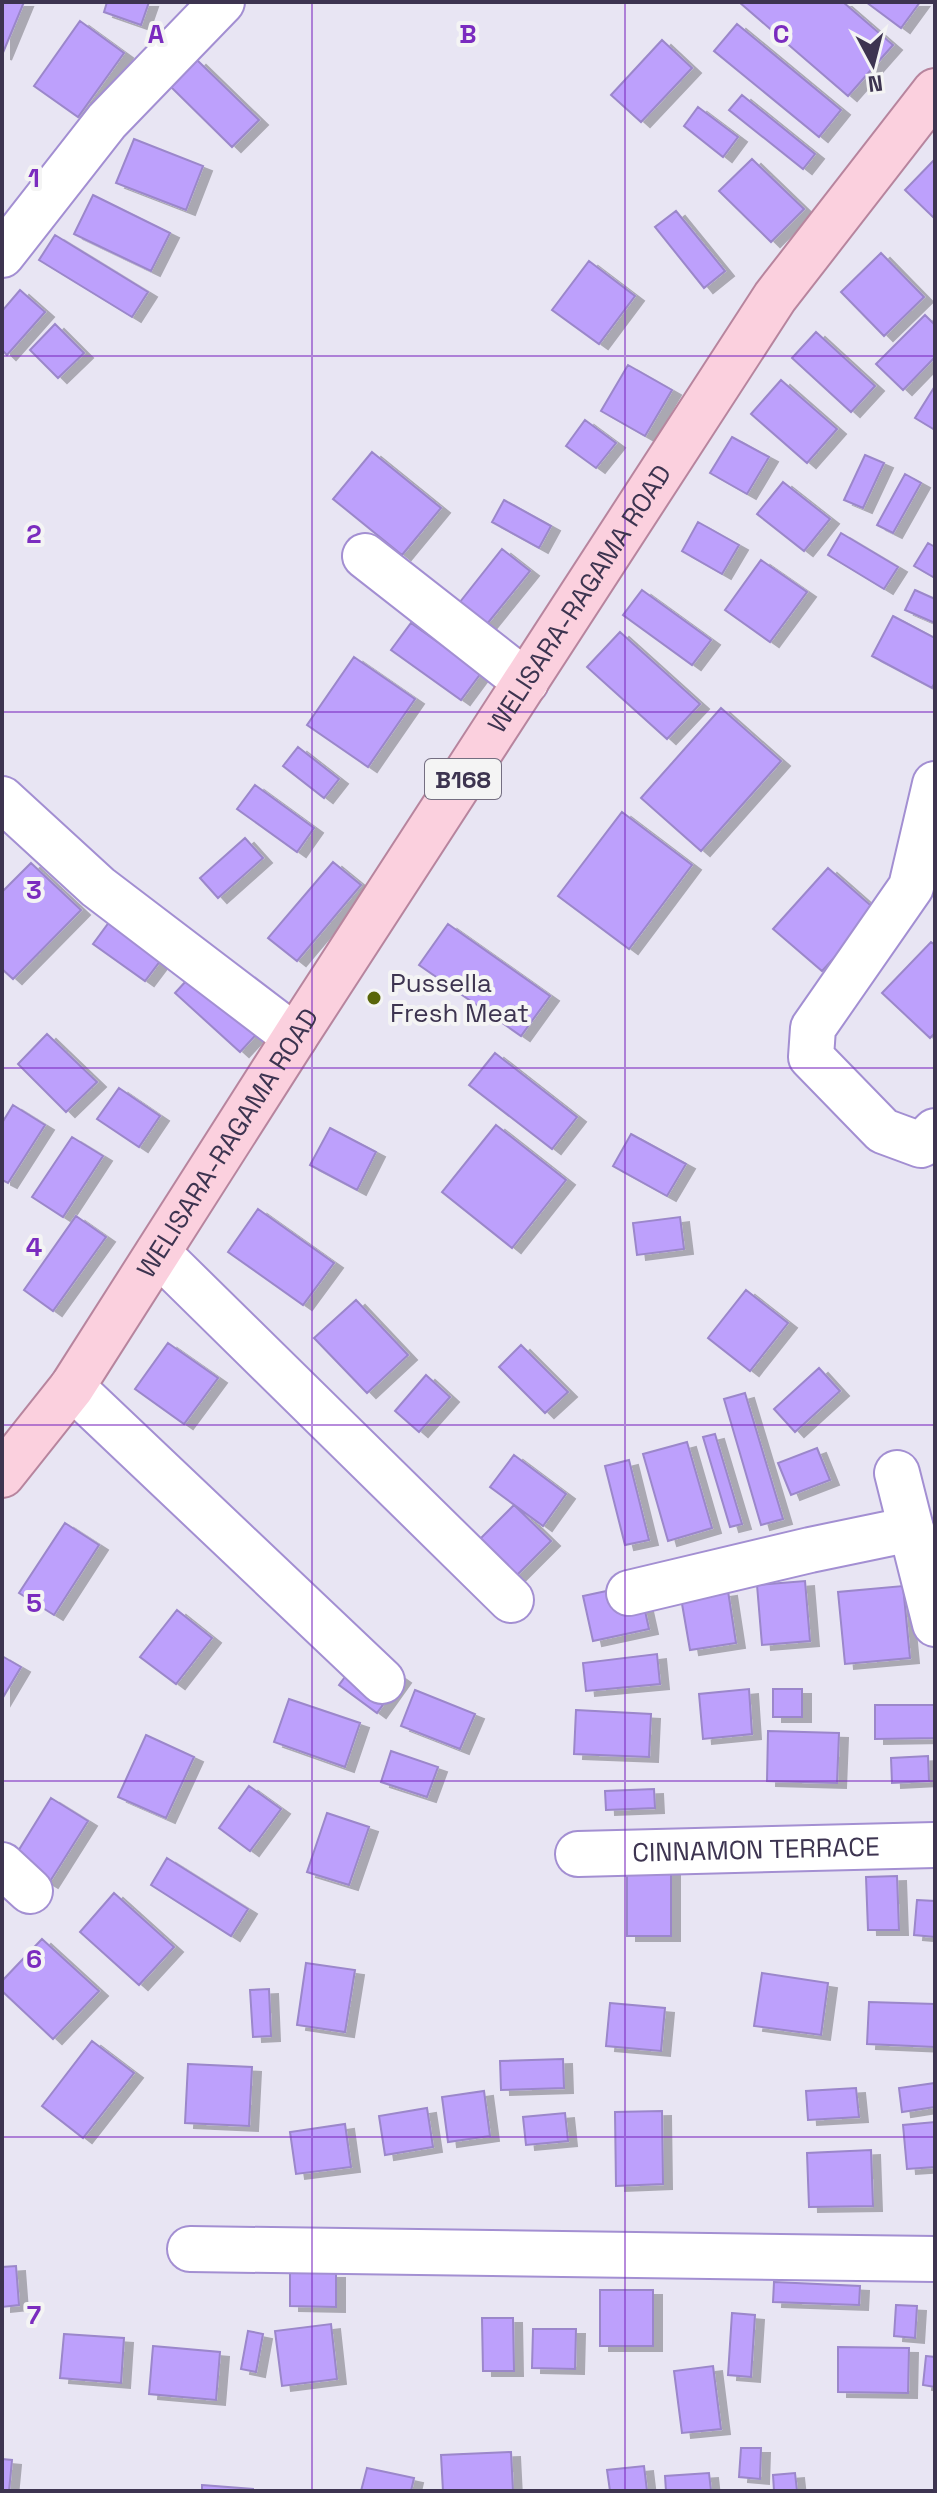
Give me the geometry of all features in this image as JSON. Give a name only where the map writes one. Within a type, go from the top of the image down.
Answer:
[{"type":"main road","name":"WELISARA-RAGAMA ROAD","points":[[2,1475],[72,1387],[775,297],[935,91]]},
{"type":"street","points":[[2,255],[107,121],[222,2]]},
{"type":"street","points":[[365,556],[526,682]]},
{"type":"street","points":[[935,784],[911,887],[813,1028],[811,1057],[883,1131],[921,1145],[935,1131]]},
{"type":"street","points":[[2,799],[98,887],[295,1037]]},
{"type":"street","points":[[158,1253],[511,1600]]},
{"type":"street","points":[[72,1387],[382,1681]]},
{"type":"street","points":[[897,1473],[935,1624]]},
{"type":"street","points":[[629,1593],[911,1529]]},
{"type":"street","name":"CINNAMON TERRACE","points":[[578,1854],[935,1845]]},
{"type":"street","points":[[190,2249],[935,2259]]},
{"type":"building","points":[[2,2],[24,2],[2,55]]},
{"type":"building","points":[[107,2],[149,2],[141,25],[104,12]]},
{"type":"building","points":[[739,2],[843,2],[893,45],[848,96]]},
{"type":"building","points":[[866,2],[920,2],[901,28]]},
{"type":"building","points":[[80,21],[124,53],[78,117],[34,86]]},
{"type":"building","points":[[737,24],[841,110],[819,137],[714,51]]},
{"type":"building","points":[[662,40],[692,68],[641,122],[611,95]]},
{"type":"building","points":[[197,60],[259,120],[232,147],[171,87]]},
{"type":"building","points":[[742,95],[815,154],[803,169],[729,110]]},
{"type":"building","points":[[698,107],[738,137],[723,157],[684,126]]},
{"type":"building","points":[[134,139],[203,166],[186,210],[116,183]]},
{"type":"building","points":[[752,159],[804,209],[771,242],[719,191]]},
{"type":"building","points":[[935,159],[935,219],[905,190]]},
{"type":"building","points":[[93,195],[170,233],[151,271],[74,234]]},
{"type":"building","points":[[676,211],[725,271],[704,288],[655,227]]},
{"type":"building","points":[[55,235],[148,292],[132,317],[39,260]]},
{"type":"building","points":[[881,253],[924,297],[884,336],[841,292]]},
{"type":"building","points":[[589,261],[635,296],[599,344],[552,310]]},
{"type":"building","points":[[20,290],[45,312],[7,355],[2,350],[2,311]]},
{"type":"building","points":[[925,315],[935,325],[935,357],[903,390],[876,364]]},
{"type":"building","points":[[55,324],[84,353],[58,378],[30,350]]},
{"type":"building","points":[[816,332],[875,386],[851,412],[792,358]]},
{"type":"building","points":[[628,365],[672,390],[645,436],[601,411]]},
{"type":"building","points":[[781,380],[837,429],[807,463],[751,414]]},
{"type":"building","points":[[935,386],[935,430],[915,418]]},
{"type":"building","points":[[585,420],[616,443],[596,468],[566,446]]},
{"type":"building","points":[[732,437],[769,457],[747,494],[710,473]]},
{"type":"building","points":[[372,452],[441,508],[402,555],[333,499]]},
{"type":"building","points":[[865,455],[884,463],[863,508],[844,500]]},
{"type":"building","points":[[905,474],[921,483],[893,533],[877,525]]},
{"type":"building","points":[[783,482],[830,519],[804,551],[757,514]]},
{"type":"building","points":[[504,500],[551,526],[539,548],[492,522]]},
{"type":"building","points":[[698,522],[739,545],[722,574],[682,551]]},
{"type":"building","points":[[841,533],[898,567],[884,589],[828,555]]},
{"type":"building","points":[[928,543],[935,547],[935,578],[914,566]]},
{"type":"building","points":[[502,549],[530,571],[483,629],[456,607]]},
{"type":"building","points":[[761,560],[807,592],[770,642],[725,610]]},
{"type":"building","points":[[642,590],[711,640],[692,665],[623,615]]},
{"type":"building","points":[[915,590],[935,599],[935,623],[905,610]]},
{"type":"building","points":[[893,616],[935,638],[935,682],[932,688],[872,656]]},
{"type":"building","points":[[411,623],[481,673],[461,700],[391,650]]},
{"type":"building","points":[[620,632],[700,704],[667,739],[587,667]]},
{"type":"building","points":[[354,657],[415,699],[368,767],[307,725]]},
{"type":"building","points":[[721,708],[781,761],[701,851],[641,798]]},
{"type":"building","points":[[298,747],[339,779],[324,798],[283,766]]},
{"type":"building","points":[[255,785],[314,828],[297,852],[237,809]]},
{"type":"building","points":[[622,812],[692,865],[629,949],[558,896]]},
{"type":"building","points":[[245,838],[263,858],[218,898],[200,878]]},
{"type":"building","points":[[333,862],[361,885],[297,961],[268,938]]},
{"type":"building","points":[[31,863],[81,910],[13,979],[2,969],[2,892]]},
{"type":"building","points":[[828,868],[877,911],[822,971],[773,929]]},
{"type":"building","points":[[121,906],[173,944],[145,981],[93,944]]},
{"type":"building","points":[[448,924],[550,996],[521,1036],[419,965]]},
{"type":"building","points":[[931,942],[935,945],[935,1033],[930,1038],[882,993]]},
{"type":"building","points":[[198,968],[263,1027],[240,1052],[175,993]]},
{"type":"building","points":[[47,1034],[97,1082],[66,1112],[18,1064]]},
{"type":"building","points":[[495,1053],[577,1117],[552,1149],[469,1085]]},
{"type":"building","points":[[119,1088],[160,1116],[139,1147],[97,1119]]},
{"type":"building","points":[[13,1105],[45,1125],[8,1183],[2,1180],[2,1123]]},
{"type":"building","points":[[496,1125],[566,1180],[512,1248],[442,1192]]},
{"type":"building","points":[[330,1128],[376,1152],[357,1190],[310,1165]]},
{"type":"building","points":[[631,1134],[686,1164],[667,1196],[613,1166]]},
{"type":"building","points":[[72,1137],[103,1156],[63,1217],[32,1197]]},
{"type":"building","points":[[258,1209],[334,1263],[303,1305],[228,1252]]},
{"type":"building","points":[[76,1216],[106,1237],[53,1311],[24,1290]]},
{"type":"building","points":[[680,1217],[684,1249],[637,1255],[633,1223]]},
{"type":"building","points":[[746,1290],[788,1323],[750,1371],[708,1338]]},
{"type":"building","points":[[356,1300],[408,1355],[367,1393],[314,1338]]},
{"type":"building","points":[[168,1343],[218,1378],[184,1424],[135,1389]]},
{"type":"building","points":[[521,1345],[568,1392],[545,1413],[499,1367]]},
{"type":"building","points":[[819,1368],[840,1391],[795,1432],[774,1409]]},
{"type":"building","points":[[426,1375],[450,1397],[419,1432],[395,1411]]},
{"type":"building","points":[[745,1393],[783,1519],[761,1525],[724,1399]]},
{"type":"building","points":[[715,1434],[742,1524],[730,1527],[703,1437]]},
{"type":"building","points":[[687,1442],[712,1528],[668,1541],[643,1454]]},
{"type":"building","points":[[817,1448],[830,1480],[791,1495],[778,1463]]},
{"type":"building","points":[[514,1455],[566,1494],[543,1526],[490,1487]]},
{"type":"building","points":[[629,1460],[649,1540],[625,1545],[605,1466]]},
{"type":"building","points":[[514,1505],[551,1541],[513,1579],[476,1543]]},
{"type":"building","points":[[65,1523],[99,1545],[54,1615],[19,1593]]},
{"type":"building","points":[[805,1581],[810,1641],[762,1645],[757,1585]]},
{"type":"building","points":[[639,1584],[649,1629],[593,1641],[583,1596]]},
{"type":"building","points":[[903,1586],[910,1658],[845,1664],[838,1592]]},
{"type":"building","points":[[728,1591],[736,1643],[690,1650],[681,1598]]},
{"type":"building","points":[[177,1610],[212,1638],[176,1684],[140,1657]]},
{"type":"building","points":[[364,1651],[402,1678],[377,1713],[339,1685]]},
{"type":"building","points":[[657,1654],[660,1684],[586,1691],[583,1663]]},
{"type":"building","points":[[2,1656],[21,1667],[2,1699]]},
{"type":"building","points":[[749,1689],[752,1734],[703,1739],[699,1694]]},
{"type":"building","points":[[773,1689],[802,1689],[802,1717],[773,1717]]},
{"type":"building","points":[[415,1690],[475,1714],[460,1749],[401,1726]]},
{"type":"building","points":[[289,1699],[360,1723],[345,1767],[274,1742]]},
{"type":"building","points":[[875,1705],[935,1705],[935,1738],[875,1739]]},
{"type":"building","points":[[576,1710],[651,1714],[649,1757],[574,1754]]},
{"type":"building","points":[[768,1731],[839,1733],[837,1783],[767,1781]]},
{"type":"building","points":[[146,1735],[194,1757],[166,1818],[118,1797]]},
{"type":"building","points":[[391,1751],[438,1767],[427,1797],[381,1782]]},
{"type":"building","points":[[928,1756],[929,1781],[892,1783],[891,1758]]},
{"type":"building","points":[[249,1786],[281,1809],[250,1851],[219,1828]]},
{"type":"building","points":[[654,1789],[655,1808],[606,1810],[605,1791]]},
{"type":"building","points":[[51,1798],[88,1821],[49,1883],[12,1861]]},
{"type":"building","points":[[327,1813],[369,1827],[349,1885],[307,1872]]},
{"type":"building","points":[[167,1858],[248,1909],[231,1936],[151,1885]]},
{"type":"building","points":[[627,1861],[671,1861],[671,1936],[627,1936]]},
{"type":"building","points":[[897,1876],[899,1930],[868,1930],[866,1877]]},
{"type":"building","points":[[114,1893],[174,1947],[139,1985],[80,1932]]},
{"type":"building","points":[[917,1900],[935,1901],[935,1937],[914,1935]]},
{"type":"building","points":[[42,1939],[99,1991],[53,2039],[2,1991],[2,1981]]},
{"type":"building","points":[[306,1963],[355,1970],[345,2032],[297,2025]]},
{"type":"building","points":[[762,1973],[828,1983],[821,2035],[754,2026]]},
{"type":"building","points":[[269,1989],[271,2036],[253,2037],[250,1990]]},
{"type":"building","points":[[869,2002],[935,2004],[935,2047],[867,2044]]},
{"type":"building","points":[[610,2003],[665,2008],[661,2051],[606,2046]]},
{"type":"building","points":[[92,2041],[134,2073],[83,2138],[42,2106]]},
{"type":"building","points":[[563,2059],[564,2088],[501,2090],[500,2061]]},
{"type":"building","points":[[188,2064],[252,2067],[249,2126],[185,2123]]},
{"type":"building","points":[[935,2083],[935,2107],[902,2112],[899,2088]]},
{"type":"building","points":[[856,2088],[859,2117],[808,2120],[806,2091]]},
{"type":"building","points":[[484,2091],[490,2136],[448,2142],[442,2097]]},
{"type":"building","points":[[427,2108],[433,2147],[385,2155],[379,2116]]},
{"type":"building","points":[[662,2111],[663,2184],[616,2186],[615,2112]]},
{"type":"building","points":[[565,2113],[568,2141],[526,2145],[523,2117]]},
{"type":"building","points":[[935,2122],[935,2167],[907,2169],[903,2125]]},
{"type":"building","points":[[345,2124],[351,2167],[296,2174],[290,2132]]},
{"type":"building","points":[[871,2150],[873,2206],[809,2207],[807,2153]]},
{"type":"building","points":[[16,2266],[19,2305],[2,2307],[2,2267]]},
{"type":"building","points":[[290,2273],[336,2273],[336,2307],[290,2306]]},
{"type":"building","points":[[774,2282],[860,2286],[859,2305],[773,2302]]},
{"type":"building","points":[[600,2290],[653,2290],[653,2346],[600,2346]]},
{"type":"building","points":[[896,2305],[917,2306],[915,2338],[894,2336]]},
{"type":"building","points":[[732,2313],[755,2315],[751,2377],[728,2375]]},
{"type":"building","points":[[482,2318],[513,2318],[514,2371],[483,2371]]},
{"type":"building","points":[[331,2324],[337,2379],[282,2386],[275,2331]]},
{"type":"building","points":[[533,2329],[576,2329],[575,2369],[532,2368]]},
{"type":"building","points":[[248,2331],[263,2334],[256,2372],[241,2369]]},
{"type":"building","points":[[64,2334],[124,2338],[121,2383],[60,2378]]},
{"type":"building","points":[[153,2346],[220,2352],[216,2400],[149,2394]]},
{"type":"building","points":[[838,2347],[909,2348],[908,2393],[838,2392]]},
{"type":"building","points":[[926,2356],[935,2357],[935,2387],[923,2385]]},
{"type":"building","points":[[713,2366],[721,2429],[682,2433],[674,2371]]},
{"type":"building","points":[[741,2448],[761,2448],[760,2479],[739,2477]]},
{"type":"building","points":[[511,2452],[513,2491],[443,2491],[441,2455]]},
{"type":"building","points":[[2,2459],[12,2460],[9,2491],[2,2491]]},
{"type":"building","points":[[644,2466],[647,2491],[610,2491],[607,2470]]},
{"type":"building","points":[[367,2468],[414,2478],[411,2491],[361,2491]]},
{"type":"building","points":[[709,2473],[711,2491],[666,2491],[665,2476]]},
{"type":"building","points":[[795,2473],[797,2491],[774,2491],[773,2475]]},
{"type":"building","points":[[202,2485],[253,2489],[253,2491],[202,2491]]},
{"type":"place","name":"Pussella Fresh Meat","points":[[374,998]]}]
